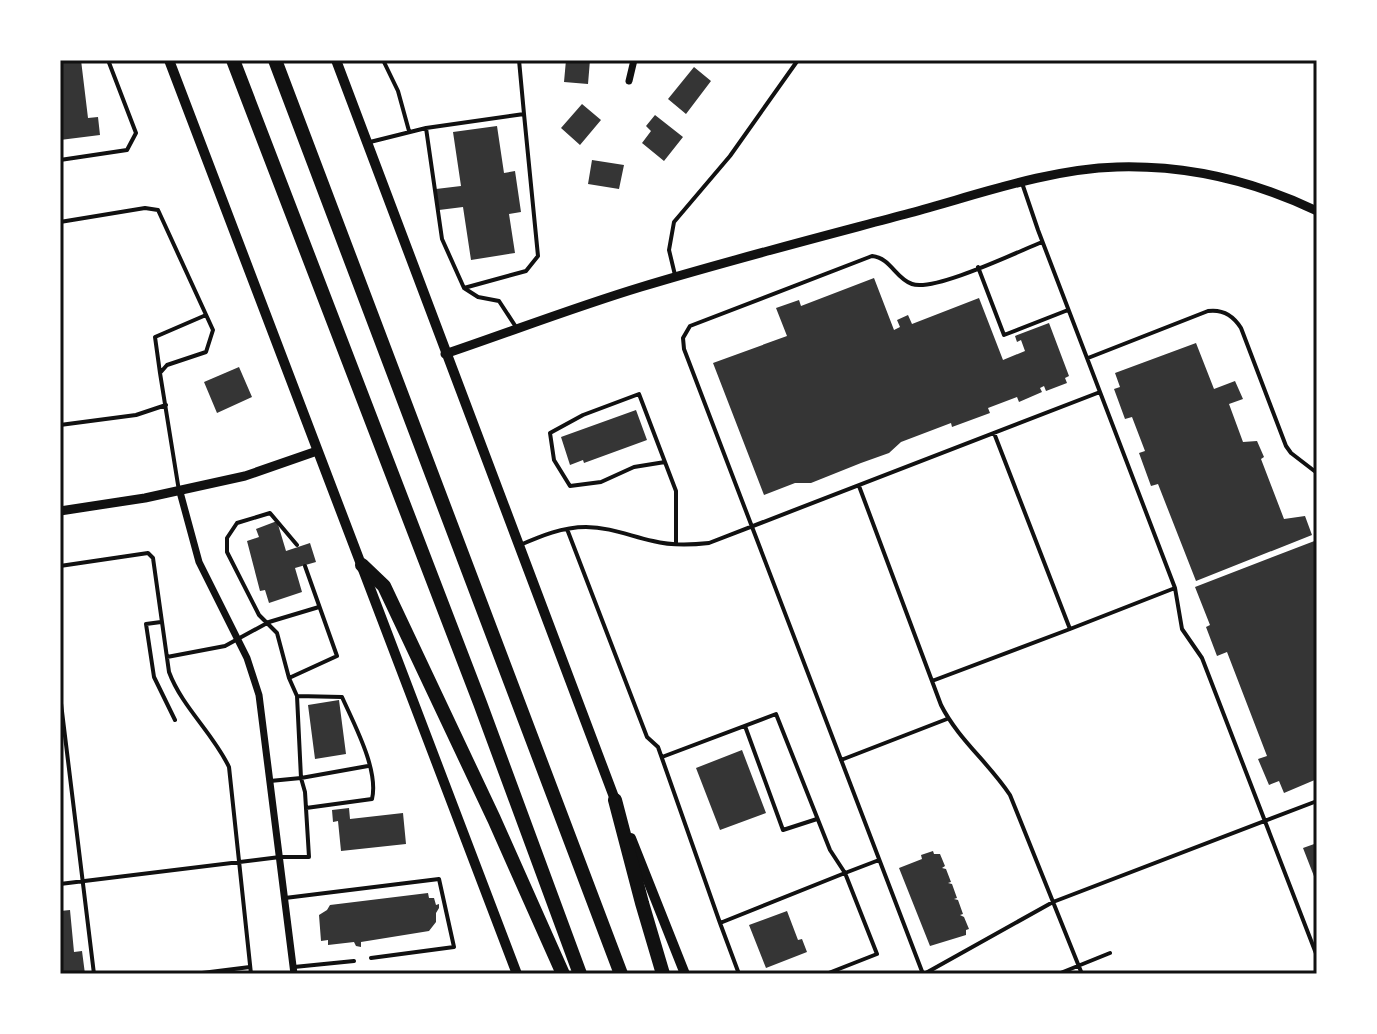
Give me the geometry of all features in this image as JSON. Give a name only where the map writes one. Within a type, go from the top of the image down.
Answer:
[{"type":"highway","points":[[233,60],[480,703],[580,974]]},
{"type":"highway","points":[[275,60],[621,974]]},
{"type":"highway","points":[[362,565],[384,586],[563,974]]},
{"type":"highway","points":[[615,800],[663,974]]},
{"type":"main road","points":[[169,60],[517,974]]},
{"type":"main road","points":[[336,60],[518,546],[685,974]]},
{"type":"street","points":[[629,81],[634,60]]},
{"type":"street","points":[[445,354],[676,277],[1022,183],[1115,167],[1188,171],[1260,187],[1317,211]]},
{"type":"street","points":[[60,511],[180,492],[245,476],[317,451]]},
{"type":"street","points":[[180,492],[199,562],[247,658],[259,695],[294,971]]},
{"type":"lane","points":[[60,160],[127,150],[136,133],[108,60]]},
{"type":"lane","points":[[383,60],[398,91],[409,131]]},
{"type":"lane","points":[[464,288],[526,271],[538,256],[519,60]]},
{"type":"lane","points":[[676,277],[669,250],[674,222],[730,156],[798,60]]},
{"type":"lane","points":[[368,143],[409,131],[524,114]]},
{"type":"lane","points":[[426,128],[442,239],[464,288],[478,297],[499,301],[517,329]]},
{"type":"lane","points":[[1022,183],[1175,588],[1182,629],[1202,658],[1317,956]]},
{"type":"lane","points":[[60,222],[145,208],[158,210],[213,330],[206,352],[167,365],[160,373]]},
{"type":"lane","points":[[1042,242],[944,281],[915,285],[904,280],[886,260],[872,256],[690,326],[685,331],[684,349],[923,974],[1053,902],[1317,801]]},
{"type":"lane","points":[[978,267],[1004,335],[1068,310]]},
{"type":"lane","points":[[1087,358],[1208,311],[1225,313],[1234,318],[1241,328],[1286,446],[1317,473]]},
{"type":"lane","points":[[180,492],[155,337],[206,315]]},
{"type":"lane","points":[[518,546],[567,529],[607,529],[654,542],[689,546],[709,543],[1100,392]]},
{"type":"lane","points":[[665,462],[634,467],[601,482],[570,486],[554,460],[550,433],[583,415],[639,394],[665,462],[676,491],[676,544]]},
{"type":"lane","points":[[60,425],[136,415],[166,405]]},
{"type":"lane","points":[[994,433],[1070,629]]},
{"type":"lane","points":[[859,486],[948,719],[971,749],[996,773],[1010,795],[1082,974]]},
{"type":"lane","points":[[60,884],[280,857],[309,857],[297,696],[277,633],[259,615],[232,566],[227,552],[227,538],[237,523],[270,513],[297,545]]},
{"type":"lane","points":[[567,529],[647,737],[658,747],[662,757],[739,974]]},
{"type":"lane","points":[[60,566],[148,553],[153,558],[166,657],[175,688],[220,749],[229,767],[251,974]]},
{"type":"lane","points":[[289,678],[337,656],[305,566]]},
{"type":"lane","points":[[932,681],[1175,588]]},
{"type":"lane","points":[[166,657],[216,648],[269,622],[319,607]]},
{"type":"lane","points":[[162,622],[146,624],[154,677],[175,720]]},
{"type":"lane","points":[[60,695],[94,974]]},
{"type":"lane","points":[[297,696],[342,697],[375,786],[372,799],[306,808]]},
{"type":"lane","points":[[662,757],[776,714],[830,850],[845,873],[877,954],[826,974]]},
{"type":"lane","points":[[841,760],[948,719]]},
{"type":"lane","points":[[745,726],[783,830],[817,819]]},
{"type":"lane","points":[[270,781],[369,766]]},
{"type":"lane","points":[[720,923],[879,860]]},
{"type":"lane","points":[[285,898],[439,879],[454,947],[371,958]]},
{"type":"lane","points":[[1058,974],[1110,953]]},
{"type":"lane","points":[[294,971],[354,961]]},
{"type":"lane","points":[[194,974],[250,967]]},
{"type":"building","points":[[60,60],[81,60],[88,118],[98,117],[100,135],[60,140]]},
{"type":"building","points":[[566,60],[590,60],[588,84],[564,82]]},
{"type":"building","points":[[694,67],[711,81],[686,114],[668,99]]},
{"type":"building","points":[[582,104],[601,120],[580,145],[561,128]]},
{"type":"building","points":[[655,115],[683,137],[664,161],[642,143],[651,131],[646,126]]},
{"type":"building","points":[[497,126],[504,173],[515,171],[521,212],[509,214],[515,253],[471,260],[463,207],[439,210],[436,189],[461,186],[453,132]]},
{"type":"building","points":[[592,160],[624,165],[619,189],[588,184]]},
{"type":"building","points":[[874,278],[894,330],[900,327],[897,320],[908,315],[912,324],[979,298],[1003,360],[1025,351],[1021,340],[1017,342],[1015,336],[1049,323],[1069,376],[1065,378],[1067,383],[1046,391],[1044,386],[1040,388],[1042,392],[1019,402],[1017,397],[988,408],[990,413],[952,427],[951,423],[901,442],[889,453],[811,483],[795,483],[764,495],[713,363],[787,336],[776,308],[799,300],[801,306]]},
{"type":"building","points":[[1196,343],[1214,389],[1235,381],[1243,399],[1229,404],[1243,442],[1257,441],[1284,519],[1305,516],[1312,535],[1196,581],[1158,484],[1151,486],[1139,453],[1145,451],[1132,417],[1125,419],[1114,389],[1120,387],[1115,373]]},
{"type":"building","points":[[239,367],[252,397],[217,413],[204,382]]},
{"type":"building","points":[[636,410],[647,440],[584,463],[583,460],[570,465],[561,437]]},
{"type":"building","points":[[277,521],[286,551],[310,543],[316,562],[295,568],[302,592],[269,603],[265,590],[260,591],[247,541],[259,537],[256,529]]},
{"type":"building","points":[[1317,540],[1317,779],[1284,793],[1279,781],[1269,785],[1258,759],[1267,756],[1227,652],[1217,656],[1206,627],[1210,625],[1195,587]]},
{"type":"building","points":[[339,700],[346,754],[315,759],[308,705]]},
{"type":"building","points":[[742,750],[766,813],[720,830],[696,768]]},
{"type":"building","points":[[349,808],[350,819],[403,813],[406,844],[341,851],[338,821],[333,822],[332,810]]},
{"type":"building","points":[[1317,843],[1317,884],[1303,848]]},
{"type":"building","points":[[933,851],[940,854],[945,866],[942,868],[946,869],[951,882],[948,883],[952,884],[957,898],[954,899],[958,900],[963,914],[960,915],[969,929],[966,935],[930,946],[899,868]]},
{"type":"building","points":[[428,893],[436,905],[439,904],[436,922],[429,931],[361,942],[361,947],[354,942],[328,945],[328,940],[321,941],[319,915],[330,905]]},
{"type":"building","points":[[70,910],[74,952],[82,951],[85,974],[60,974],[60,911]]},
{"type":"building","points":[[787,911],[798,940],[802,939],[807,952],[766,968],[749,925]]}]
